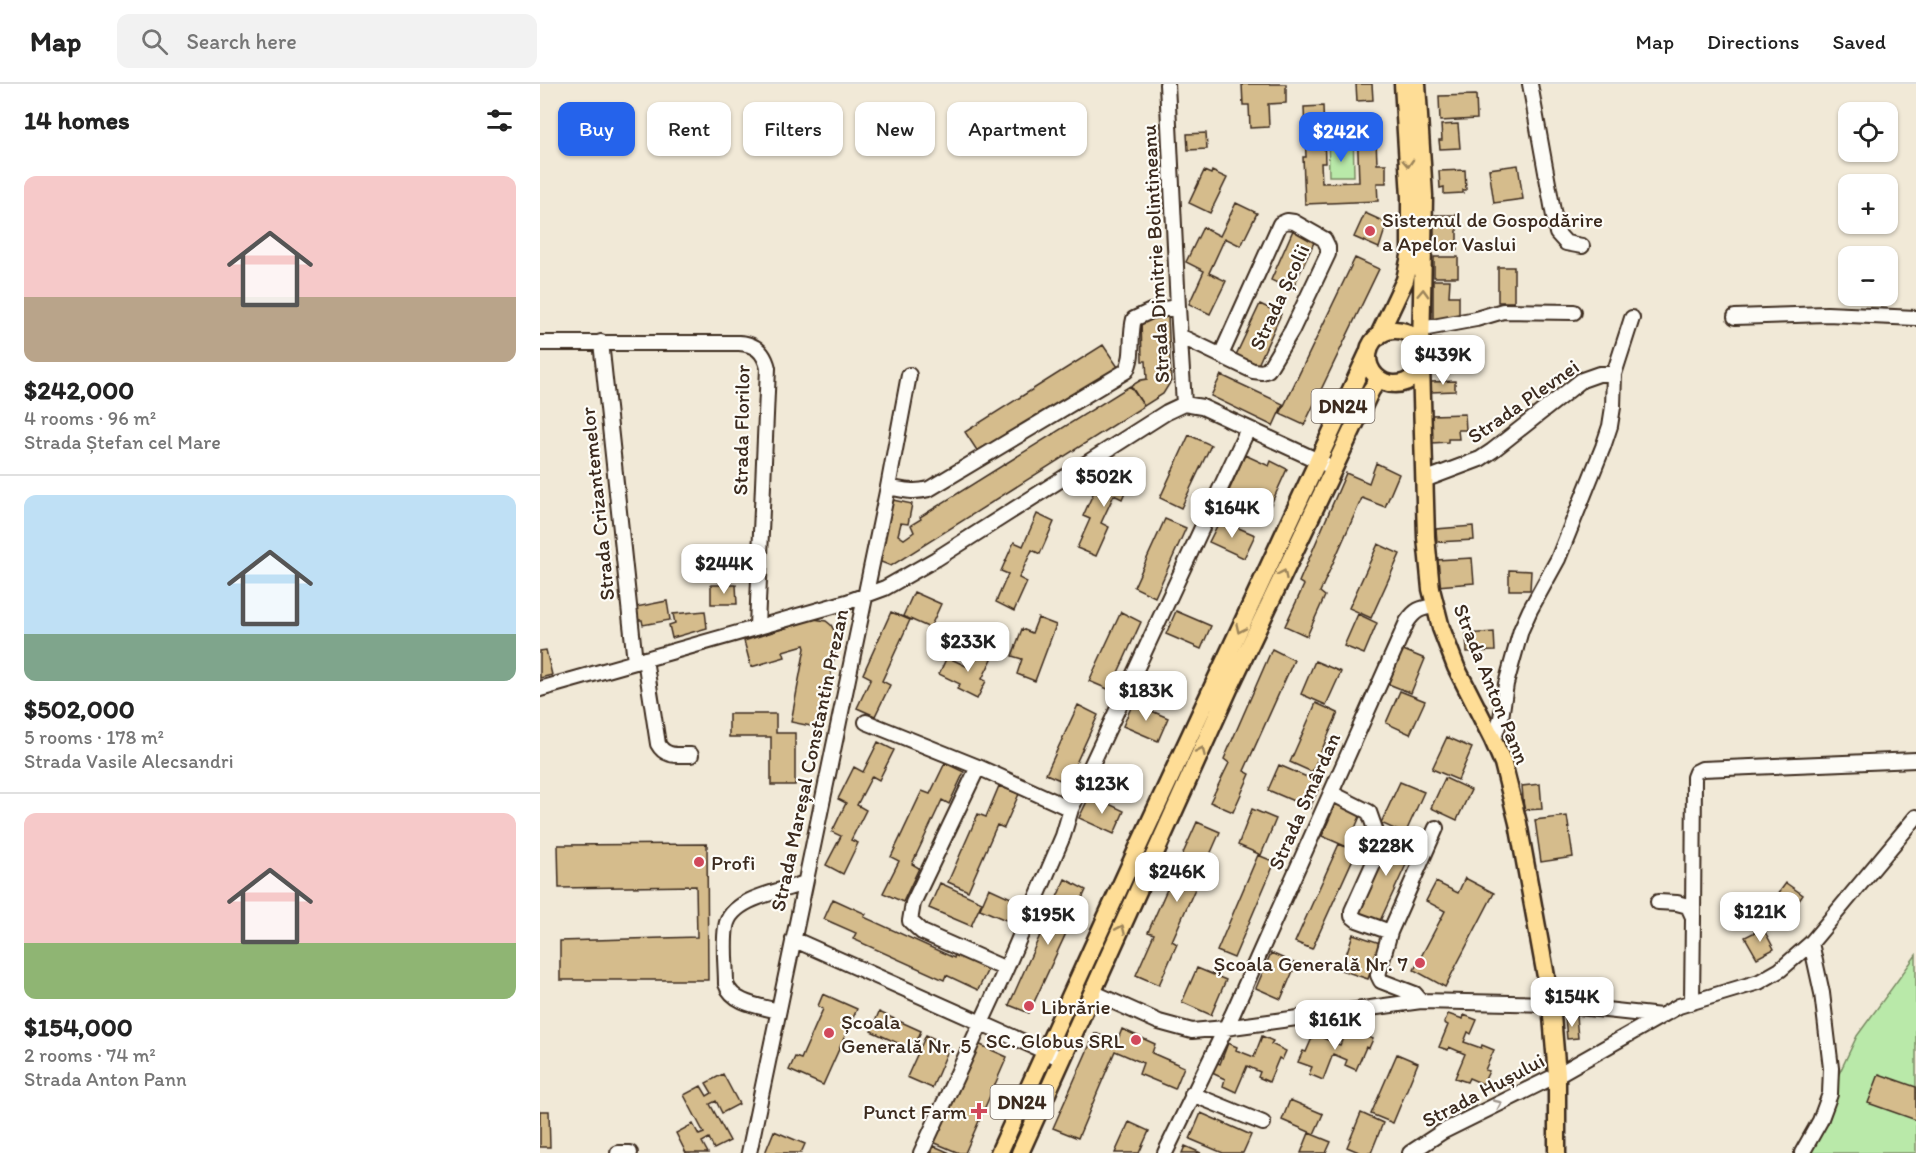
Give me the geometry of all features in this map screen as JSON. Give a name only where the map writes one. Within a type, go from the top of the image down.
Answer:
[{"type":"main road","points":[[1378,337],[1386,332],[1404,332],[1418,343],[1421,358],[1418,372],[1411,379],[1395,384],[1379,379],[1370,367],[1369,351],[1405,280],[1410,256],[1410,197],[1403,84]]},
{"type":"main road","name":"DN24","points":[[1417,84],[1424,196],[1421,358]]},
{"type":"main road","name":"DN24","points":[[1020,1153],[1220,710],[1325,465],[1369,351]]},
{"type":"main road","name":"Strada Anton Pann","points":[[1421,358],[1428,567],[1435,606],[1440,628],[1456,668],[1503,764],[1518,823],[1551,1004],[1557,1075]]},
{"type":"main road","name":"DN24","points":[[999,1153],[1044,1051],[1325,465],[1379,379]]},
{"type":"main road","name":"Strada Anton Pann","points":[[1403,383],[1422,415]]},
{"type":"main road","name":"DN24","points":[[1557,1075],[1557,1153]]},
{"type":"street","name":"Strada Dimitrie Bolintineanu","points":[[1167,84],[1184,404],[1202,407],[1325,465]]},
{"type":"street","points":[[1530,84],[1557,233],[1566,243],[1582,246]]},
{"type":"street","name":"Strada Școlii","points":[[1180,336],[1253,371],[1268,370],[1292,330],[1328,254],[1328,247],[1324,239],[1294,222],[1287,221],[1280,224],[1221,355]]},
{"type":"street","points":[[888,487],[909,492],[929,489],[1126,371],[1131,356],[1134,320],[1151,311],[1178,307]]},
{"type":"street","points":[[1422,329],[1476,320],[1503,311],[1574,312]]},
{"type":"street","points":[[1735,317],[1827,314],[1916,318]]},
{"type":"street","points":[[1493,740],[1501,718],[1506,684],[1521,630],[1558,559],[1603,447],[1613,408],[1614,374],[1632,318]]},
{"type":"street","name":"Strada Crizantemelor","points":[[601,342],[640,661],[662,750],[671,755],[691,755]]},
{"type":"street","name":"Strada Florilor","points":[[540,343],[739,343],[751,344],[759,349],[766,358],[768,368],[757,627]]},
{"type":"street","name":"Strada Plevnei","points":[[1424,480],[1480,459],[1582,380],[1599,374],[1614,374]]},
{"type":"street","name":"Strada Mareșal Constantin Prezan","points":[[749,1153],[888,487],[909,375]]},
{"type":"street","points":[[540,689],[865,596],[885,588],[936,559],[1157,418],[1184,404]]},
{"type":"street","points":[[921,1153],[1006,969],[1063,836],[1071,809],[1248,429]]},
{"type":"street","name":"Strada Smârdan","points":[[1165,1153],[1225,1029],[1407,622],[1419,608],[1435,606]]},
{"type":"street","points":[[866,722],[978,767],[1071,809]]},
{"type":"street","points":[[1692,1001],[1694,777],[1696,772],[1702,769],[1916,760]]},
{"type":"street","points":[[978,767],[913,903],[910,921],[922,932],[1006,969]]},
{"type":"street","points":[[1331,794],[1369,812],[1379,842],[1380,849],[1352,911],[1352,916],[1356,920],[1390,932]]},
{"type":"street","name":"Strada Hușului","points":[[1410,1153],[1442,1132],[1557,1075],[1661,1016],[1692,1001],[1759,982],[1779,970],[1811,943],[1916,817]]},
{"type":"street","points":[[1421,1001],[1415,994],[1381,981],[1378,975],[1390,932],[1436,828]]},
{"type":"street","points":[[778,1011],[740,1000],[728,990],[726,984],[726,928],[733,912],[751,900],[805,884]]},
{"type":"street","points":[[1658,902],[1688,906],[1693,917]]},
{"type":"street","points":[[793,939],[1062,1059]]},
{"type":"street","points":[[1802,1153],[1820,1121],[1830,1094],[1831,1068],[1822,993],[1811,943]]},
{"type":"street","points":[[1092,992],[1174,1027],[1192,1031],[1225,1029],[1421,1001],[1551,1004],[1661,1016]]},
{"type":"street","points":[[1192,1094],[1263,1123]]},
{"type":"street","points":[[618,1153],[630,1153]]},
{"type":"green space","points":[[1353,130],[1354,176],[1329,176],[1328,131]]},
{"type":"green space","points":[[1916,955],[1916,1153],[1811,1153],[1839,1074],[1857,1036]]},
{"type":"building","points":[[1242,84],[1286,84],[1286,103],[1268,104],[1269,127],[1250,128],[1249,105],[1243,105]]},
{"type":"building","points":[[1356,84],[1372,84],[1373,100],[1357,101]]},
{"type":"building","points":[[1476,95],[1477,119],[1440,121],[1439,96]]},
{"type":"building","points":[[1323,106],[1325,163],[1321,163],[1322,183],[1359,182],[1357,125],[1351,125],[1351,122],[1356,121],[1356,118],[1375,117],[1377,164],[1386,164],[1386,183],[1377,183],[1378,201],[1305,204],[1304,107]]},
{"type":"building","points":[[1458,124],[1460,148],[1440,149],[1441,125]]},
{"type":"building","points":[[1206,133],[1207,149],[1188,150],[1187,134]]},
{"type":"building","points":[[1518,165],[1523,199],[1494,203],[1489,169]]},
{"type":"building","points":[[1465,170],[1466,190],[1463,190],[1463,193],[1444,194],[1444,187],[1440,188],[1439,171]]},
{"type":"building","points":[[1204,171],[1211,174],[1212,171],[1227,178],[1210,213],[1189,203]]},
{"type":"building","points":[[1236,203],[1257,213],[1241,246],[1225,238],[1209,273],[1226,281],[1210,314],[1189,304],[1204,271],[1186,262],[1203,227],[1220,236]]},
{"type":"building","points":[[1365,213],[1387,223],[1379,248],[1354,237]]},
{"type":"building","points":[[1434,215],[1457,215],[1457,250],[1434,250]]},
{"type":"building","points":[[1294,228],[1316,238],[1292,290],[1271,280]]},
{"type":"building","points":[[1434,257],[1458,257],[1458,277],[1434,277]]},
{"type":"building","points":[[1355,258],[1379,269],[1304,425],[1280,414]]},
{"type":"building","points":[[1498,267],[1514,267],[1514,302],[1498,302]]},
{"type":"building","points":[[1433,280],[1450,280],[1449,296],[1459,296],[1459,319],[1433,319]]},
{"type":"building","points":[[1260,304],[1281,314],[1258,365],[1236,355]]},
{"type":"building","points":[[1168,316],[1171,381],[1163,394],[1144,406],[1131,386],[1147,379],[1146,361],[1142,361],[1141,318]]},
{"type":"building","points":[[1432,339],[1455,339],[1455,369],[1433,369]]},
{"type":"building","points":[[1103,345],[1118,367],[978,452],[965,432]]},
{"type":"building","points":[[1221,375],[1283,404],[1273,426],[1211,396]]},
{"type":"building","points":[[1455,381],[1455,391],[1431,392],[1431,382]]},
{"type":"building","points":[[1130,386],[1144,406],[891,566],[876,560],[888,499],[912,504],[908,524],[901,523],[898,535],[904,539],[914,532],[911,525],[921,519],[920,517]]},
{"type":"building","points":[[1465,414],[1466,430],[1458,430],[1459,439],[1432,443],[1431,415]]},
{"type":"building","points":[[1189,435],[1211,445],[1181,508],[1160,498]]},
{"type":"building","points":[[1245,455],[1269,466],[1271,461],[1287,469],[1267,513],[1227,495]]},
{"type":"building","points":[[1119,460],[1136,467],[1122,499],[1114,495],[1101,523],[1109,527],[1096,556],[1077,548],[1090,519],[1083,516],[1096,487],[1105,491]]},
{"type":"building","points":[[1376,463],[1399,474],[1385,507],[1362,498],[1320,592],[1325,596],[1307,636],[1285,626],[1304,585],[1299,582],[1346,473],[1369,483]]},
{"type":"building","points":[[1037,514],[1054,522],[1040,554],[1032,550],[1019,578],[1027,582],[1014,611],[996,602],[1008,574],[1001,571],[1014,542],[1023,546]]},
{"type":"building","points":[[1165,519],[1186,528],[1155,597],[1134,587]]},
{"type":"building","points":[[1220,520],[1255,535],[1244,558],[1209,542]]},
{"type":"building","points":[[1473,526],[1474,540],[1437,542],[1436,529]]},
{"type":"building","points":[[1378,544],[1400,554],[1371,618],[1349,608]]},
{"type":"building","points":[[1472,558],[1474,583],[1437,586],[1436,560]]},
{"type":"building","points":[[1509,570],[1531,571],[1530,590],[1509,590]]},
{"type":"building","points":[[711,585],[736,585],[737,604],[711,604]]},
{"type":"building","points":[[914,592],[941,604],[930,628],[903,616]]},
{"type":"building","points":[[667,601],[670,620],[643,625],[642,620],[638,620],[636,607]]},
{"type":"building","points":[[705,611],[707,628],[672,638],[669,625],[675,623],[673,614]]},
{"type":"building","points":[[1176,611],[1211,626],[1201,649],[1166,634]]},
{"type":"building","points":[[891,612],[910,620],[882,681],[890,685],[875,716],[857,708],[871,678],[863,674]]},
{"type":"building","points":[[1121,612],[1141,622],[1110,690],[1089,681]]},
{"type":"building","points":[[1358,614],[1377,623],[1364,654],[1344,646]]},
{"type":"building","points":[[1038,618],[1056,625],[1035,681],[1017,674],[1022,659],[1012,656],[1022,629],[1032,633]]},
{"type":"building","points":[[814,619],[826,621],[838,637],[821,728],[791,722],[804,645],[783,651],[785,657],[751,667],[744,641]]},
{"type":"building","points":[[1494,632],[1495,651],[1467,652],[1466,634]]},
{"type":"building","points":[[1272,649],[1294,660],[1244,771],[1250,774],[1233,812],[1210,802],[1229,763],[1224,759]]},
{"type":"building","points":[[1401,649],[1425,659],[1411,693],[1386,683]]},
{"type":"building","points":[[546,650],[552,675],[540,678],[540,651]]},
{"type":"building","points":[[974,650],[992,659],[982,679],[986,681],[977,699],[957,689],[960,684],[939,674],[947,657],[966,666]]},
{"type":"building","points":[[1315,661],[1341,672],[1326,705],[1301,694]]},
{"type":"building","points":[[1400,691],[1425,701],[1410,734],[1386,723]]},
{"type":"building","points":[[1133,703],[1168,718],[1158,741],[1123,726]]},
{"type":"building","points":[[1316,703],[1338,713],[1312,772],[1290,762]]},
{"type":"building","points":[[1078,705],[1098,715],[1067,783],[1046,774]]},
{"type":"building","points":[[729,714],[776,714],[776,733],[795,733],[795,785],[771,785],[771,737],[729,737]]},
{"type":"building","points":[[1447,737],[1472,748],[1458,780],[1432,769]]},
{"type":"building","points":[[878,742],[894,750],[879,780],[872,776],[857,805],[866,810],[851,840],[858,843],[843,874],[826,865],[841,836],[832,832],[846,803],[838,799],[854,767],[863,772]]},
{"type":"building","points":[[945,763],[964,772],[949,804],[942,800],[912,864],[919,868],[903,902],[883,893],[899,861],[891,857],[922,791],[930,794]]},
{"type":"building","points":[[1279,765],[1321,783],[1310,808],[1268,790]]},
{"type":"building","points":[[1445,778],[1471,790],[1457,820],[1431,808]]},
{"type":"building","points":[[1400,782],[1424,792],[1405,834],[1381,823]]},
{"type":"building","points":[[1540,784],[1542,809],[1524,810],[1522,786]]},
{"type":"building","points":[[999,786],[1019,794],[1004,828],[997,825],[968,891],[948,882],[978,814],[986,817]]},
{"type":"building","points":[[1090,795],[1124,811],[1114,834],[1079,818]]},
{"type":"building","points":[[1336,803],[1361,814],[1347,847],[1322,836]]},
{"type":"building","points":[[1252,809],[1276,819],[1261,855],[1238,845]]},
{"type":"building","points":[[1567,816],[1573,857],[1541,862],[1535,820]]},
{"type":"building","points":[[1197,822],[1220,832],[1172,941],[1177,944],[1159,985],[1136,975],[1154,934],[1148,932]]},
{"type":"building","points":[[1394,831],[1417,841],[1379,923],[1356,912]]},
{"type":"building","points":[[707,844],[708,980],[560,980],[560,941],[697,937],[696,886],[559,888],[558,845]]},
{"type":"building","points":[[1339,844],[1356,852],[1312,949],[1295,942]]},
{"type":"building","points":[[1258,855],[1275,862],[1234,958],[1217,951]]},
{"type":"building","points":[[1465,878],[1494,893],[1445,987],[1414,970],[1445,911],[1426,901],[1436,882],[1458,893]]},
{"type":"building","points":[[1065,879],[1086,890],[1029,1013],[1009,1005]]},
{"type":"building","points":[[940,883],[982,902],[971,926],[929,908]]},
{"type":"building","points":[[1786,883],[1803,895],[1789,915],[1772,902]]},
{"type":"building","points":[[989,888],[1022,903],[1013,923],[980,909]]},
{"type":"building","points":[[833,899],[866,914],[864,917],[954,958],[955,954],[988,969],[978,990],[946,975],[944,980],[853,939],[856,933],[824,919]]},
{"type":"building","points":[[1763,928],[1774,949],[1757,958],[1745,937]]},
{"type":"building","points":[[1353,934],[1380,943],[1368,979],[1341,970]]},
{"type":"building","points":[[1271,953],[1296,964],[1281,999],[1256,988]]},
{"type":"building","points":[[1197,968],[1226,980],[1211,1015],[1182,1002]]},
{"type":"building","name":"Școala Generală Nr. 5","points":[[823,994],[857,1009],[823,1085],[789,1070],[795,1057],[801,1059],[823,1009],[818,1006]]},
{"type":"building","points":[[879,1012],[921,1031],[913,1050],[871,1031]]},
{"type":"building","points":[[1448,1014],[1463,1019],[1464,1015],[1477,1020],[1471,1034],[1468,1032],[1464,1042],[1494,1050],[1485,1070],[1489,1071],[1483,1084],[1469,1078],[1467,1082],[1455,1078],[1465,1054],[1449,1047],[1448,1050],[1439,1047],[1448,1025],[1444,1023]]},
{"type":"building","points":[[1576,1016],[1578,1038],[1567,1039],[1565,1017]]},
{"type":"building","points":[[1349,1024],[1360,1029],[1358,1033],[1373,1039],[1369,1048],[1366,1047],[1356,1070],[1345,1065],[1347,1060],[1333,1054],[1323,1080],[1309,1074],[1312,1067],[1298,1062],[1303,1051],[1306,1052],[1315,1031],[1324,1035],[1323,1038],[1340,1045]]},
{"type":"building","points":[[1122,1029],[1155,1044],[1152,1053],[1184,1067],[1175,1089],[1139,1074],[1143,1063],[1115,1051],[1078,1138],[1053,1128],[1095,1033],[1117,1042]]},
{"type":"building","points":[[926,1035],[950,1046],[932,1088],[907,1077]]},
{"type":"building","points":[[1262,1036],[1273,1041],[1271,1044],[1286,1051],[1282,1060],[1279,1058],[1269,1082],[1258,1077],[1260,1072],[1247,1066],[1236,1092],[1223,1086],[1225,1079],[1212,1073],[1216,1062],[1220,1064],[1228,1043],[1237,1047],[1236,1050],[1254,1057]]},
{"type":"building","points":[[976,1043],[1007,1057],[965,1153],[959,1153],[933,1142]]},
{"type":"building","points":[[1397,1054],[1418,1063],[1393,1123],[1371,1114]]},
{"type":"building","points":[[723,1074],[739,1104],[722,1113],[716,1101],[710,1104],[730,1141],[714,1149],[709,1138],[702,1142],[708,1153],[686,1153],[676,1133],[693,1124],[699,1135],[704,1133],[684,1095],[701,1086],[707,1096],[712,1093],[706,1083]]},
{"type":"building","points":[[1879,1074],[1916,1087],[1916,1120],[1868,1103]]},
{"type":"building","points":[[1290,1100],[1323,1114],[1314,1134],[1282,1120]]},
{"type":"building","points":[[540,1111],[549,1111],[550,1147],[540,1147]]},
{"type":"building","points":[[1201,1113],[1251,1135],[1243,1153],[1223,1153],[1190,1139]]},
{"type":"building","points":[[1361,1113],[1383,1123],[1371,1153],[1361,1153],[1347,1147]]},
{"type":"building","points":[[1129,1122],[1149,1131],[1139,1153],[1115,1153]]},
{"type":"building","points":[[774,1131],[805,1144],[801,1153],[765,1153]]},
{"type":"building","points":[[1309,1133],[1331,1142],[1326,1153],[1301,1153]]},
{"type":"building","points":[[934,1146],[950,1153],[931,1153]]},
{"type":"building","points":[[1185,1146],[1201,1153],[1182,1153]]},
{"type":"place","name":"Sistemul de Gospodărire a Apelor Vaslui","points":[[1370,231]]},
{"type":"place","name":"Profi","points":[[699,862]]},
{"type":"place","name":"Școala Generală Nr. 7","points":[[1420,963]]},
{"type":"place","name":"Librărie","points":[[1029,1006]]},
{"type":"place","name":"Școala Generală Nr. 5","points":[[829,1033]]},
{"type":"place","name":"SC. Globus SRL","points":[[1136,1040]]},
{"type":"place","name":"Punct Farm","points":[[979,1111]]}]
